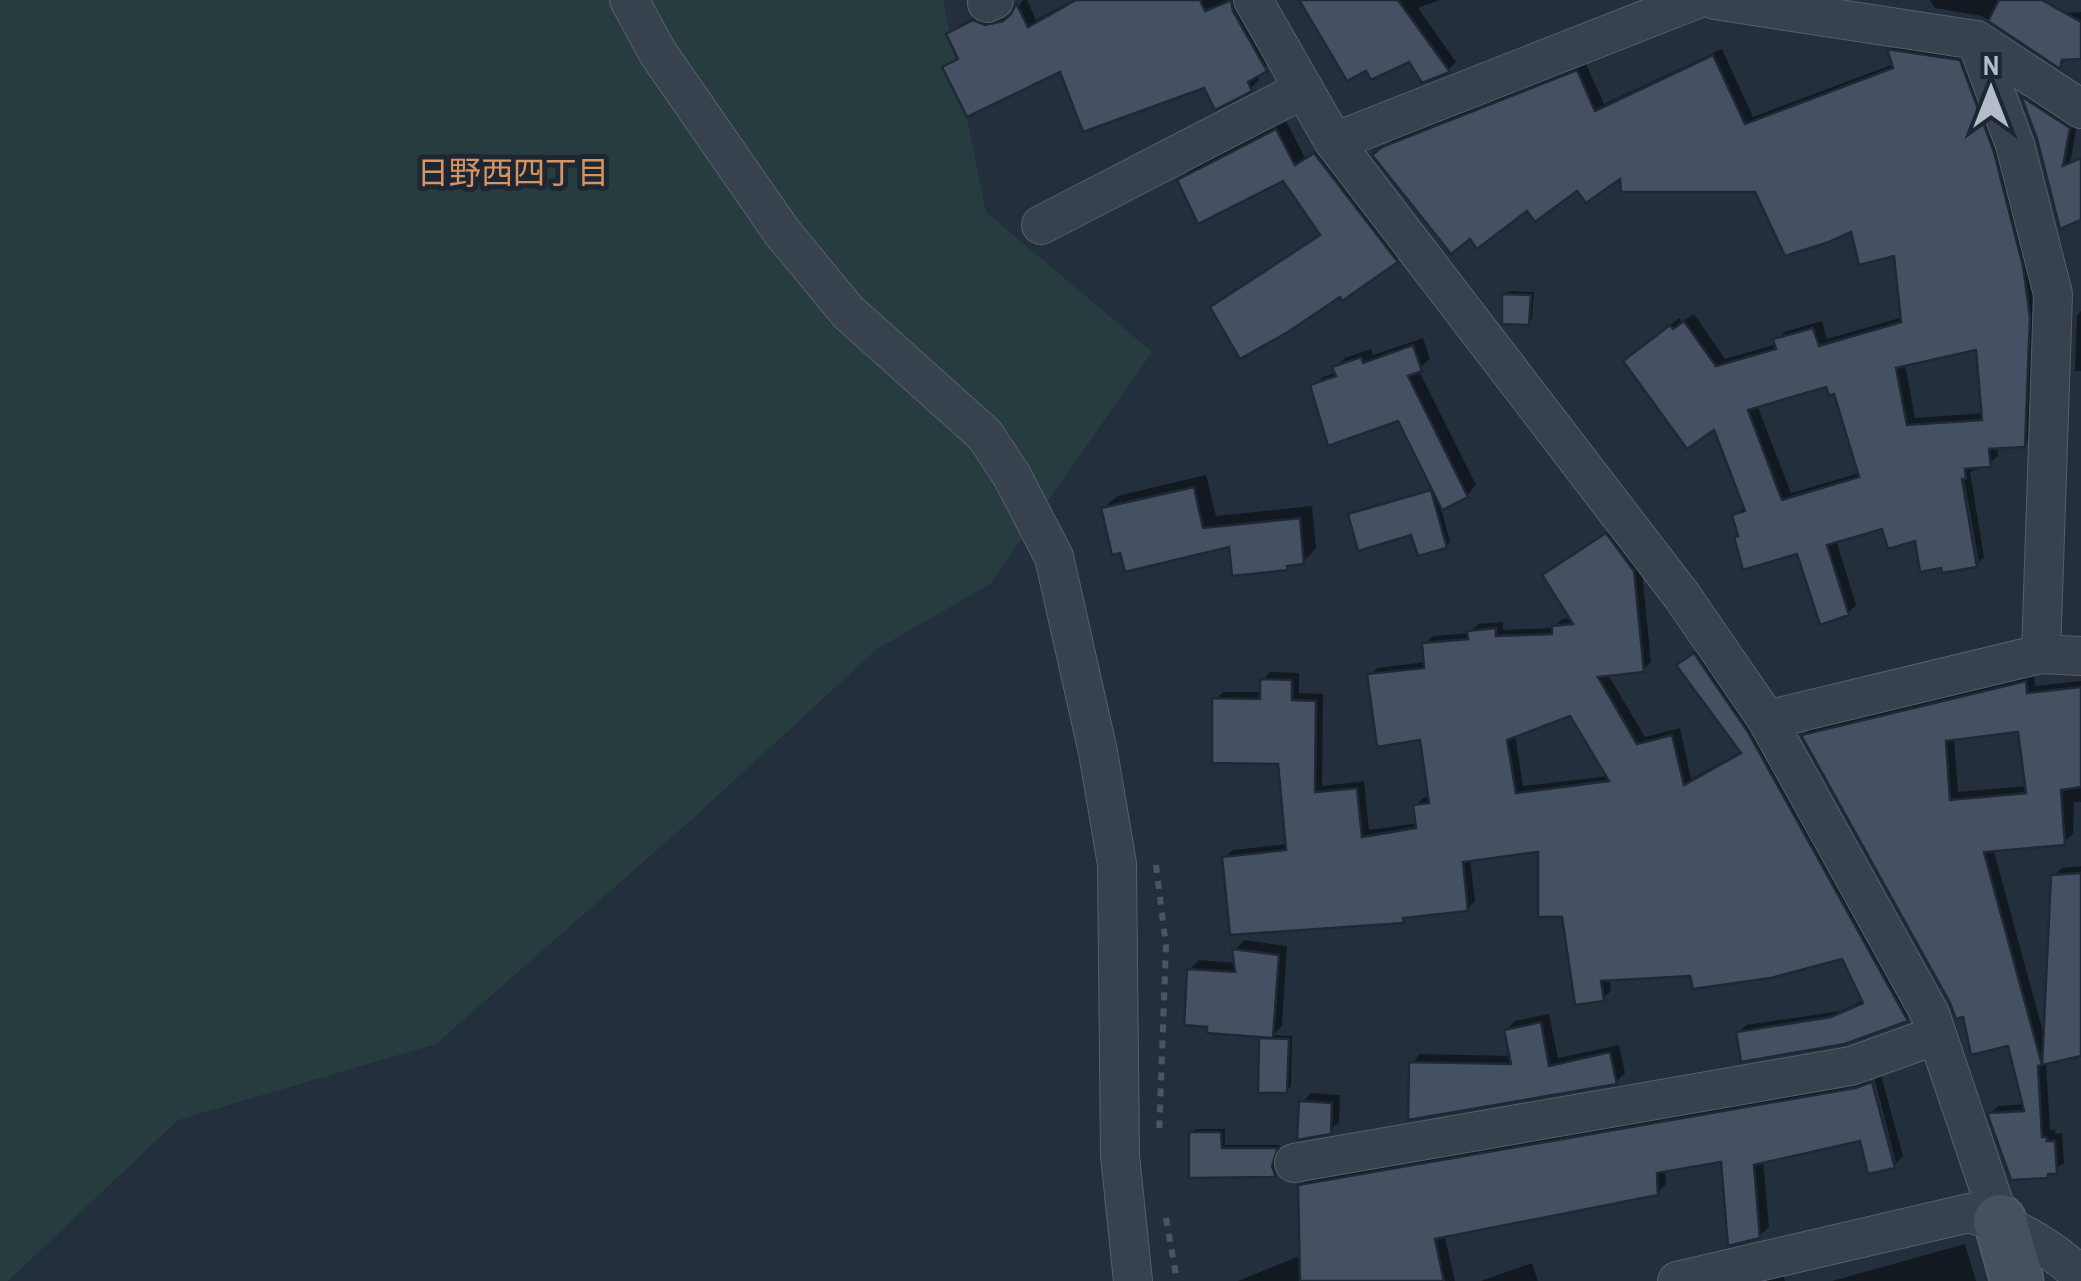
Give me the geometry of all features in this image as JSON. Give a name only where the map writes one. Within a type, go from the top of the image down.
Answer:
[{"type":"street","points":[[629,0],[658,54],[793,245],[848,312],[985,435],[1012,476],[1054,557],[1098,752],[1116,864],[1120,1156],[1134,1281]]},
{"type":"street","points":[[1253,0],[1334,142],[1682,596],[1767,720],[1930,1014],[2017,1281]]},
{"type":"street","points":[[1334,142],[1695,0]]},
{"type":"street","points":[[1714,0],[1976,40],[2081,109]]},
{"type":"street","points":[[1976,40],[2015,145],[2053,294],[2041,654]]},
{"type":"street","points":[[1041,225],[1304,89]]},
{"type":"street","points":[[1767,720],[2041,654],[2081,656]]},
{"type":"street","points":[[1294,1164],[1851,1066],[1938,1035]]},
{"type":"street","points":[[1677,1281],[1969,1213],[2000,1221],[2058,1255],[2081,1275]]},
{"type":"green space","points":[[0,0],[943,0],[986,212],[1152,352],[990,584],[877,649],[691,820],[436,1044],[178,1120],[8,1281],[0,1281]]},
{"type":"building","points":[[1076,0],[1200,0],[1205,11],[1231,0],[1233,11],[1267,71],[1248,82],[1252,91],[1215,110],[1204,88],[1083,132],[1060,72],[967,117],[942,67],[958,59],[946,34],[973,20],[985,25],[1003,21],[1016,3],[1028,27]]},
{"type":"building","points":[[1299,0],[1398,0],[1450,72],[1422,83],[1409,62],[1371,80],[1366,71],[1347,81]]},
{"type":"building","points":[[1999,0],[2042,0],[2081,22],[2081,59],[2062,60],[2060,69],[1988,21]]},
{"type":"building","points":[[1887,49],[1960,60],[1994,152],[2023,266],[2030,317],[2025,447],[1989,449],[1991,467],[1965,469],[1966,479],[1962,479],[1977,567],[1920,572],[1915,541],[1888,549],[1882,529],[1827,545],[1849,615],[1820,625],[1797,554],[1743,570],[1732,515],[1745,511],[1714,430],[1687,449],[1623,361],[1670,325],[1673,329],[1684,321],[1716,366],[1776,349],[1773,339],[1813,328],[1819,346],[1901,322],[1894,256],[1859,265],[1851,232],[1785,256],[1755,192],[1621,192],[1620,179],[1586,203],[1577,191],[1535,222],[1527,211],[1477,249],[1470,239],[1451,254],[1372,155],[1382,147],[1577,70],[1595,111],[1713,55],[1745,124],[1893,68]],"holes":[[[1976,350],[1982,420],[1907,425],[1896,368]],[[1826,387],[1829,396],[1834,394],[1859,477],[1782,500],[1748,410]]]},
{"type":"building","points":[[2021,96],[2070,128],[2063,166],[2081,158],[2081,220],[2060,229],[2037,139]]},
{"type":"building","points":[[1276,129],[1295,165],[1314,153],[1398,262],[1342,301],[1340,297],[1240,359],[1210,307],[1320,235],[1283,181],[1198,224],[1177,180]]},
{"type":"building","points":[[1502,294],[1531,295],[1529,325],[1502,324]]},
{"type":"building","points":[[1413,345],[1422,371],[1408,376],[1468,497],[1442,510],[1398,421],[1328,446],[1310,385],[1336,376],[1332,367],[1361,357],[1363,363]]},
{"type":"building","points":[[1194,487],[1203,528],[1300,518],[1304,564],[1287,566],[1288,570],[1232,576],[1229,547],[1125,572],[1120,553],[1112,555],[1101,508]]},
{"type":"building","points":[[1431,490],[1447,548],[1418,556],[1411,535],[1358,551],[1348,514]]},
{"type":"building","points":[[1606,533],[1634,571],[1644,672],[1598,677],[1637,744],[1672,735],[1684,785],[1741,753],[1676,665],[1694,653],[1748,732],[1908,1021],[1845,1044],[1741,1062],[1736,1032],[1831,1017],[1863,1003],[1842,959],[1771,978],[1693,989],[1690,976],[1601,981],[1604,1001],[1575,1005],[1562,917],[1538,917],[1538,852],[1463,862],[1468,911],[1403,918],[1404,923],[1230,935],[1222,857],[1286,850],[1278,764],[1212,763],[1212,698],[1260,699],[1260,679],[1292,680],[1292,700],[1316,701],[1315,792],[1357,788],[1362,837],[1416,828],[1413,805],[1429,803],[1420,740],[1377,747],[1367,674],[1424,668],[1422,643],[1468,639],[1467,631],[1496,628],[1496,636],[1552,634],[1552,626],[1573,624],[1542,575]],"holes":[[[1570,716],[1609,781],[1516,793],[1507,740]]]},
{"type":"building","points":[[2026,681],[2027,693],[2081,687],[2081,787],[2061,790],[2065,845],[1984,852],[2042,1065],[2038,1066],[2042,1137],[2055,1141],[2057,1174],[2011,1180],[1987,1113],[2024,1111],[2008,1046],[1971,1055],[1963,1017],[1956,1019],[1801,735]],"holes":[[[2018,732],[2026,793],[1950,800],[1946,741]]]},
{"type":"building","points":[[2081,873],[2081,1056],[2042,1065],[2051,875]]},
{"type":"building","points":[[1232,949],[1279,955],[1273,1038],[1207,1033],[1207,1027],[1184,1025],[1187,969],[1235,972]]},
{"type":"building","points":[[1541,1022],[1549,1066],[1610,1052],[1617,1084],[1408,1120],[1409,1062],[1511,1064],[1504,1030]]},
{"type":"building","points":[[1259,1038],[1289,1039],[1287,1093],[1258,1093]]},
{"type":"building","points":[[1872,1082],[1895,1168],[1868,1174],[1860,1141],[1754,1165],[1760,1238],[1728,1246],[1721,1162],[1657,1173],[1658,1195],[1435,1239],[1444,1281],[1300,1281],[1298,1185]]},
{"type":"building","points":[[1299,1101],[1332,1103],[1331,1134],[1297,1140]]},
{"type":"building","points":[[1189,1132],[1221,1132],[1222,1148],[1278,1148],[1272,1166],[1276,1177],[1189,1178]]},
{"type":"district","name":"日野西四丁目","points":[[513,173]]}]
